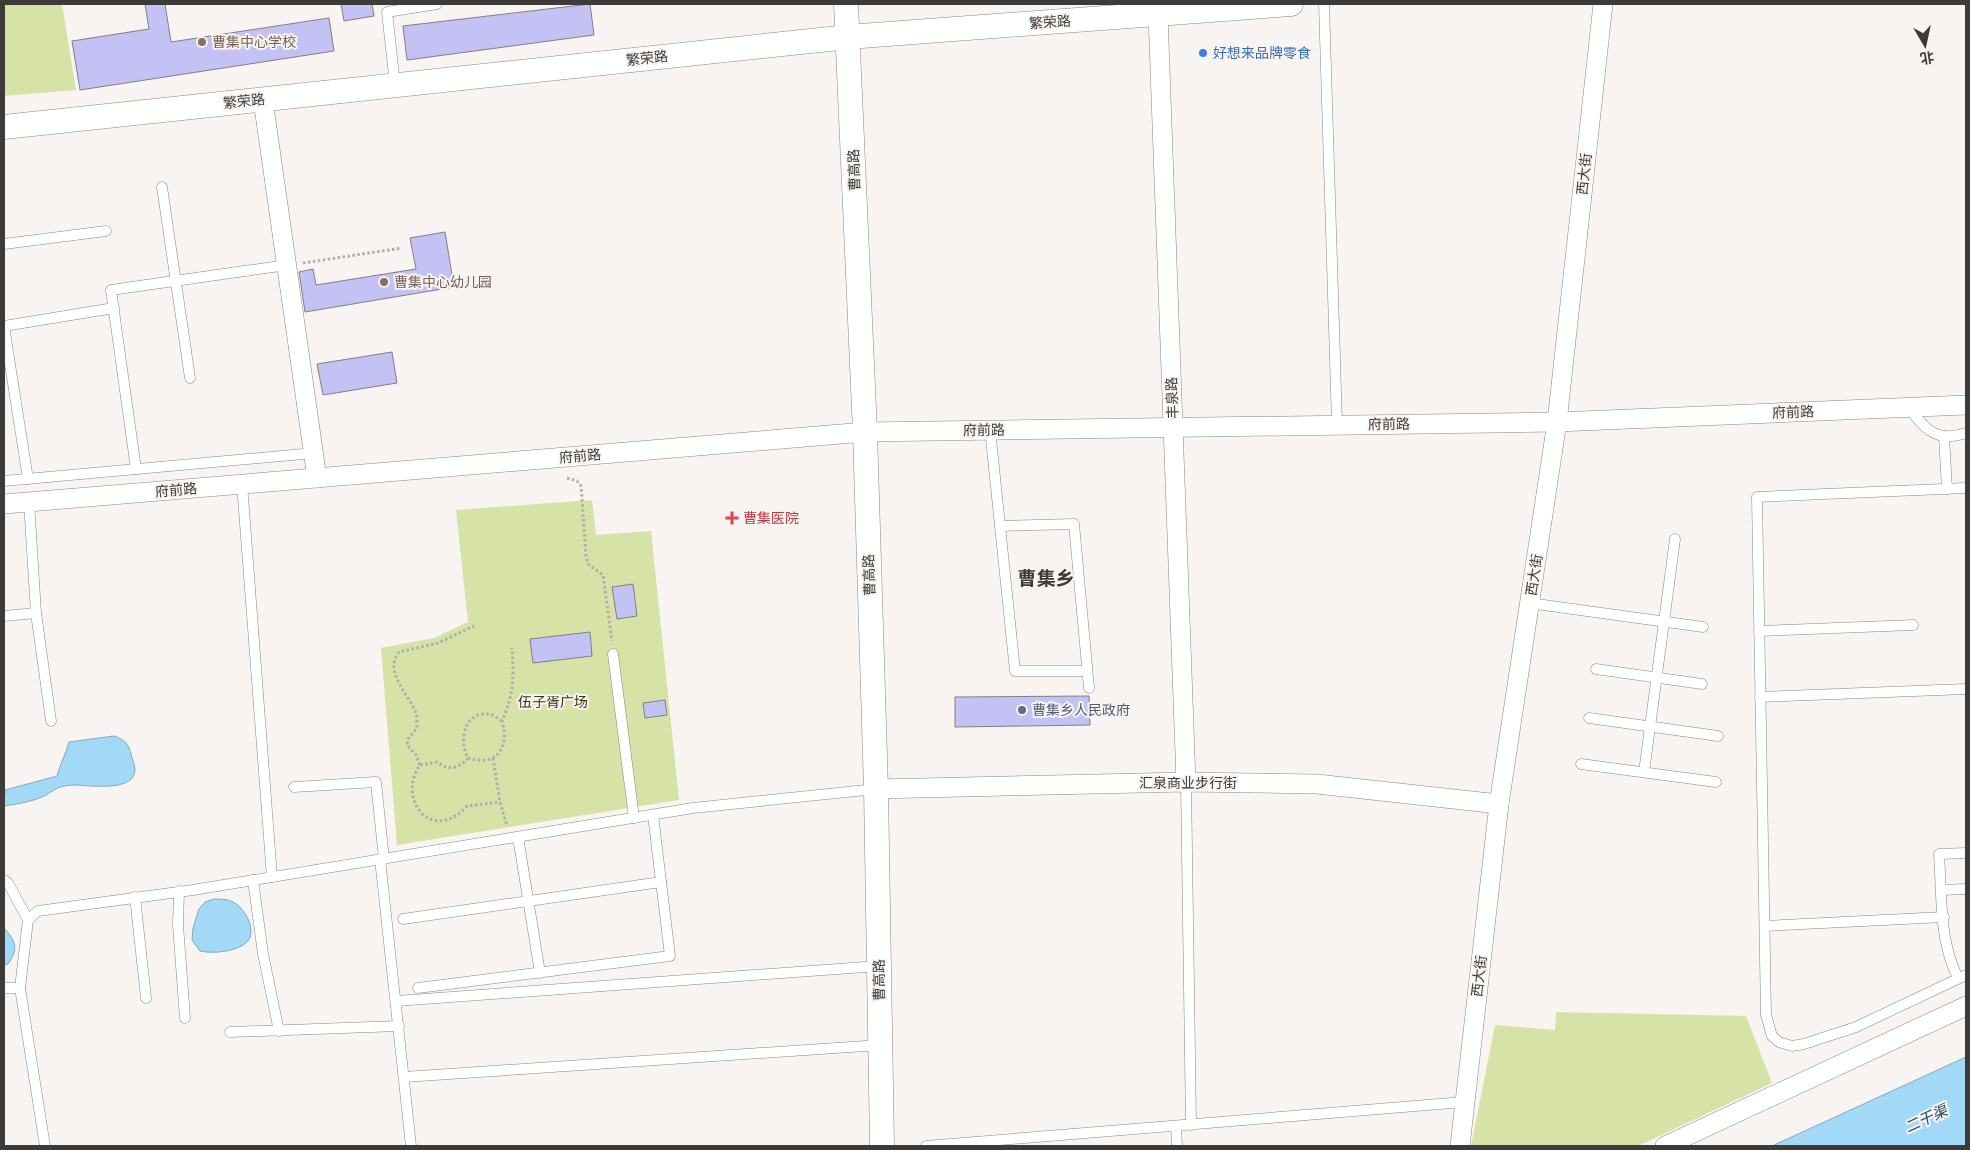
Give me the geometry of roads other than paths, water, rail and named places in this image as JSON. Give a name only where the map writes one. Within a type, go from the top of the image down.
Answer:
[{"type":"street","name":"曹高路","points":[[846,4],[865,432],[876,790],[882,1146]]},
{"type":"street","name":"繁荣路","points":[[4,127],[848,37],[1158,14],[1195,7],[1291,4]]},
{"type":"street","name":"西大街","points":[[1460,1146],[1499,804],[1557,422],[1603,4]]},
{"type":"street","name":"丰泉路","points":[[1158,14],[1186,782]]},
{"type":"street","points":[[263,100],[317,478]]},
{"type":"street","name":"府前路","points":[[4,504],[865,432],[1173,426],[1557,422],[1966,405]]},
{"type":"street","name":"汇泉商业步行街","points":[[876,790],[1186,782],[1317,784],[1499,804]]},
{"type":"street","points":[[1665,1146],[1966,1006]]},
{"type":"lane","points":[[395,85],[387,12],[435,4]]},
{"type":"lane","points":[[1324,4],[1337,424]]},
{"type":"lane","points":[[162,188],[190,378]]},
{"type":"lane","points":[[4,244],[106,231]]},
{"type":"lane","points":[[136,469],[111,290],[287,265]]},
{"type":"lane","points":[[28,479],[4,326],[114,308]]},
{"type":"lane","points":[[1908,407],[1924,428],[1932,433],[1944,436],[1957,436],[1966,433]]},
{"type":"lane","points":[[990,429],[1015,672],[1087,671]]},
{"type":"lane","points":[[1944,436],[1947,489]]},
{"type":"lane","points":[[4,481],[314,453]]},
{"type":"lane","points":[[242,484],[272,877]]},
{"type":"lane","points":[[1966,488],[1757,497],[1766,1015],[1772,1036],[1779,1042],[1792,1046],[1822,1039],[1856,1027],[1962,977],[1951,964],[1945,942],[1939,854],[1966,853]]},
{"type":"lane","points":[[29,502],[36,613],[51,722]]},
{"type":"lane","points":[[1000,526],[1074,524],[1089,688]]},
{"type":"lane","points":[[1644,772],[1676,539]]},
{"type":"lane","points":[[1529,603],[1703,627]]},
{"type":"lane","points":[[4,616],[36,613]]},
{"type":"lane","points":[[1759,631],[1913,625]]},
{"type":"lane","points":[[613,654],[634,818]]},
{"type":"lane","points":[[1596,669],[1702,684]]},
{"type":"lane","points":[[1760,697],[1966,689]]},
{"type":"lane","points":[[1589,718],[1718,736]]},
{"type":"lane","points":[[1581,764],[1716,782]]},
{"type":"lane","points":[[294,787],[376,782],[411,1146]]},
{"type":"lane","points":[[1186,782],[1192,1125]]},
{"type":"lane","points":[[28,920],[38,911],[253,880],[693,808],[876,790]]},
{"type":"lane","points":[[418,988],[670,956],[653,815]]},
{"type":"lane","points":[[515,837],[540,972]]},
{"type":"lane","points":[[4,880],[8,883],[28,920],[20,988],[45,1146]]},
{"type":"lane","points":[[253,880],[263,954],[278,1030]]},
{"type":"lane","points":[[403,919],[661,882]]},
{"type":"lane","points":[[1942,890],[1966,889]]},
{"type":"lane","points":[[179,891],[178,925],[184,1018]]},
{"type":"lane","points":[[135,898],[146,998]]},
{"type":"lane","points":[[1764,926],[1944,917]]},
{"type":"lane","points":[[396,1001],[879,966]]},
{"type":"lane","points":[[4,988],[20,988]]},
{"type":"lane","points":[[230,1032],[399,1026]]},
{"type":"lane","points":[[404,1077],[880,1045]]},
{"type":"lane","points":[[926,1146],[1464,1102]]},
{"type":"lane","points":[[1176,1126],[1177,1146]]},
{"type":"water","points":[[114,736],[123,741],[130,750],[135,769],[133,777],[128,782],[110,786],[66,786],[37,799],[4,806],[5,790],[57,776],[69,742]]},
{"type":"water","points":[[214,899],[233,902],[245,913],[251,931],[248,941],[244,945],[232,950],[205,952],[200,951],[192,940],[193,928],[199,909],[205,902]]},
{"type":"water","points":[[4,928],[11,937],[15,949],[8,964],[4,965]]},
{"type":"water","name":"二干渠","points":[[1966,1057],[1966,1146],[1772,1146]]},
{"type":"place","name":"曹集中心学校","points":[[202,42]]},
{"type":"place","name":"好想来品牌零食","points":[[1203,53]]},
{"type":"place","name":"曹集中心幼儿园","points":[[384,282]]},
{"type":"place","name":"曹集医院","points":[[732,518]]},
{"type":"place","name":"曹集乡人民政府","points":[[1022,710]]},
{"type":"district","name":"曹集乡","points":[[1046,578]]},
{"type":"park label","name":"伍子胥广场","points":[[553,702]]}]
